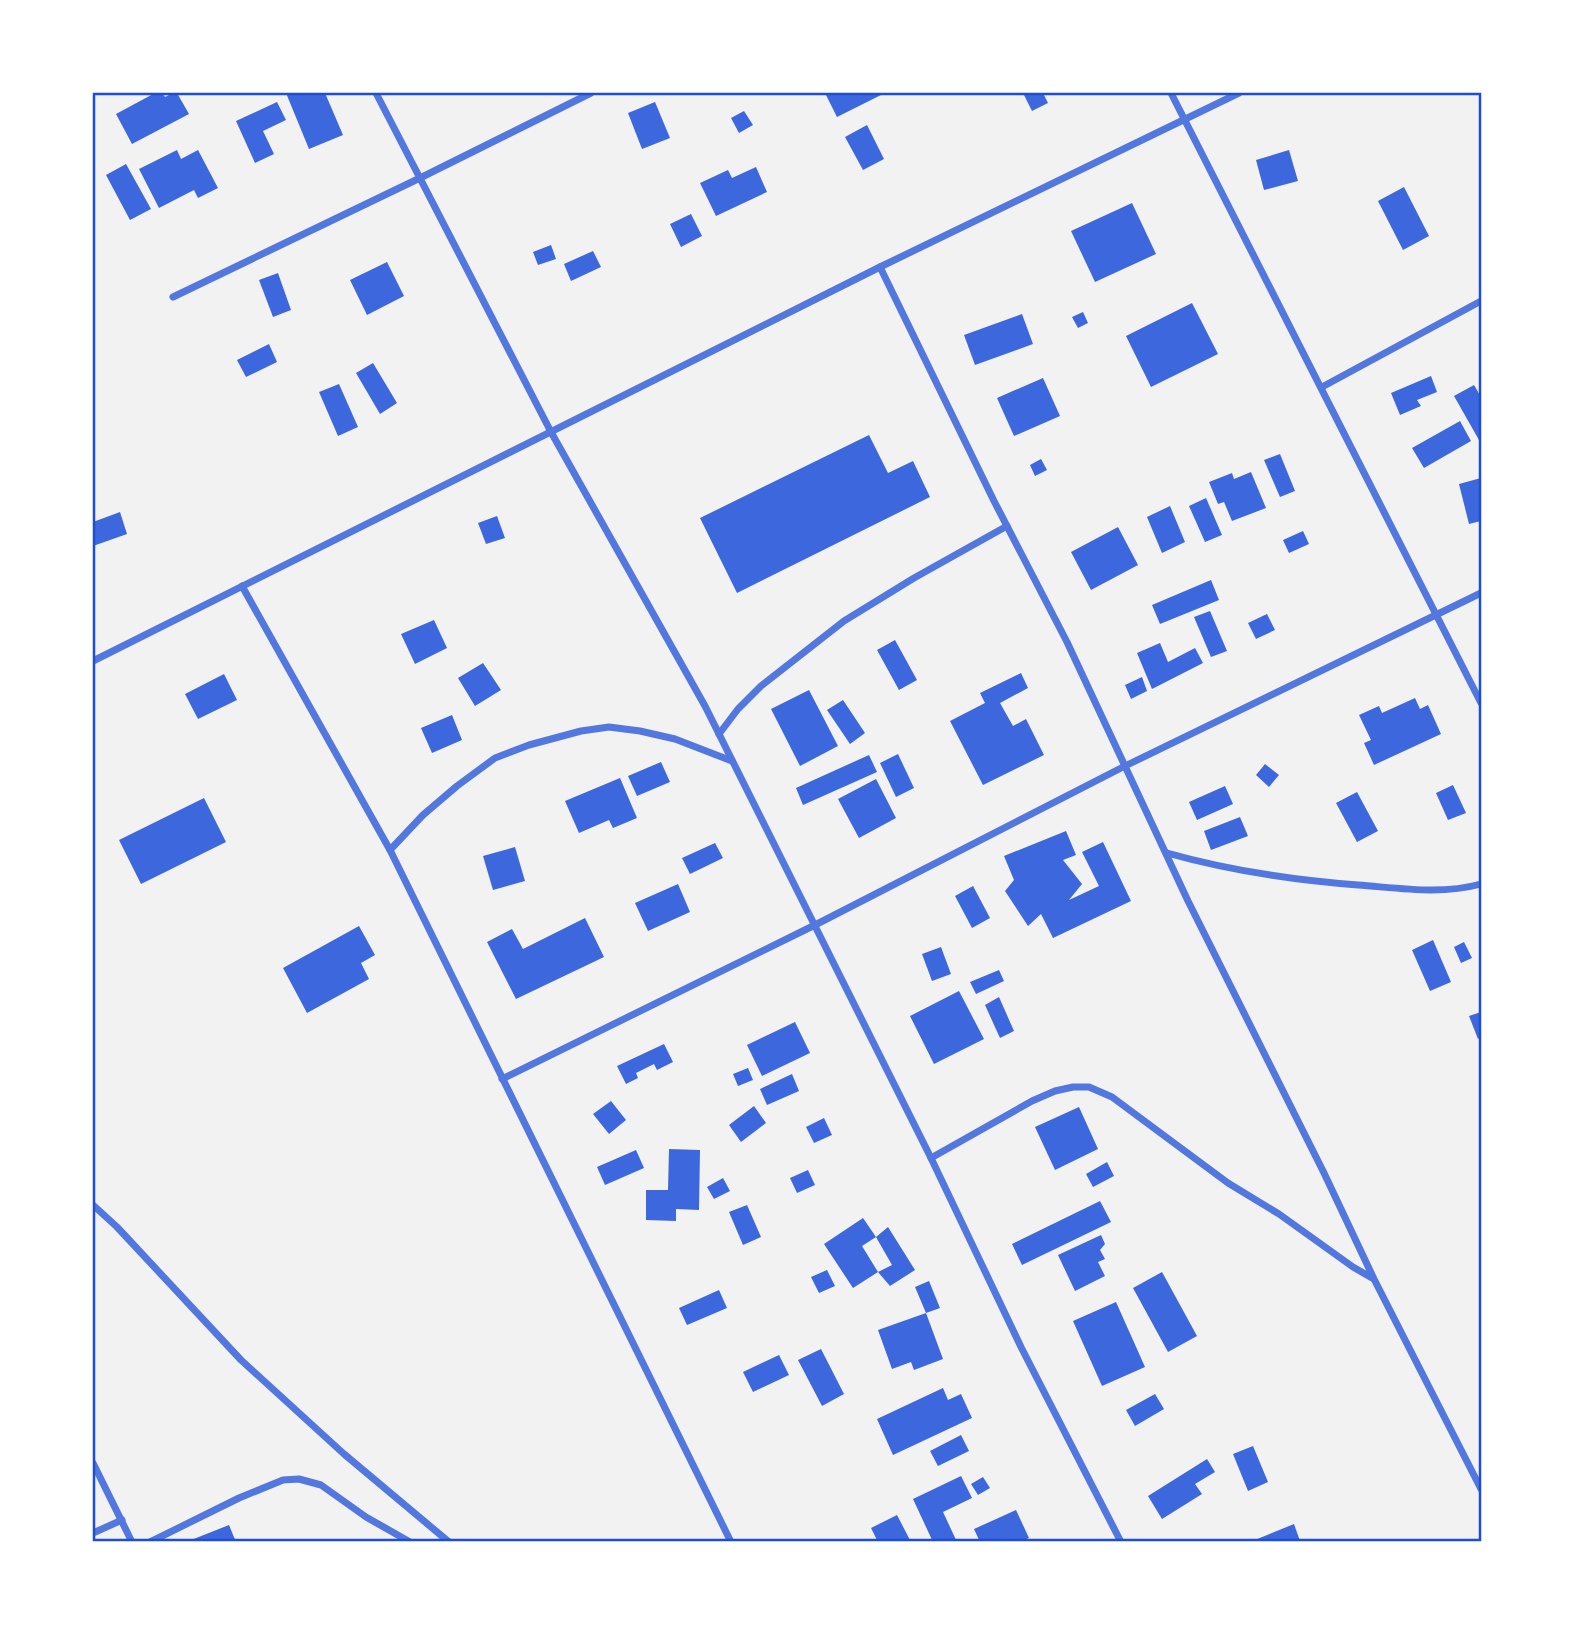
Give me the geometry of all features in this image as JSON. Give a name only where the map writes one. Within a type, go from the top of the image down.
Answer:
[{"type":"street","points":[[376,93],[551,432],[719,734],[931,1158],[1021,1347],[1121,1542]]},
{"type":"street","points":[[173,297],[591,93]]},
{"type":"street","points":[[1171,93],[1481,703]]},
{"type":"street","points":[[93,661],[880,267],[1239,93]]},
{"type":"street","points":[[880,267],[1067,642],[1188,901],[1374,1279],[1481,1489]]},
{"type":"street","points":[[1322,387],[1481,301]]},
{"type":"street","points":[[719,734],[738,709],[761,686],[844,621],[1007,526]]},
{"type":"street","points":[[242,586],[390,850],[731,1542]]},
{"type":"street","points":[[502,1079],[815,925],[1125,766],[1481,593]]},
{"type":"street","points":[[390,850],[457,786],[495,758],[529,745],[581,731],[609,727],[640,731],[675,739],[732,761]]},
{"type":"street","points":[[1167,853],[1210,865],[1273,877],[1439,890],[1481,884]]},
{"type":"street","points":[[931,1158],[1032,1101],[1055,1091],[1089,1087],[1112,1097],[1228,1183],[1279,1214],[1374,1279]]},
{"type":"street","points":[[93,1205],[117,1227],[241,1360],[344,1454],[449,1542]]},
{"type":"street","points":[[93,1463],[132,1542]]},
{"type":"street","points":[[150,1542],[239,1498],[283,1480],[299,1479],[321,1485],[366,1517],[410,1542]]},
{"type":"street","points":[[93,1533],[121,1520]]},
{"type":"building","points":[[155,93],[162,93],[165,97],[177,93],[189,114],[132,144],[116,114]]},
{"type":"building","points":[[286,93],[325,93],[343,135],[309,149]]},
{"type":"building","points":[[825,93],[880,93],[881,95],[837,117]]},
{"type":"building","points":[[1023,93],[1043,93],[1048,103],[1032,111]]},
{"type":"building","points":[[277,102],[286,120],[263,131],[274,154],[255,163],[236,121]]},
{"type":"building","points":[[655,102],[670,138],[642,149],[628,113]]},
{"type":"building","points":[[744,111],[753,125],[739,133],[731,118]]},
{"type":"building","points":[[867,125],[884,159],[863,170],[845,137]]},
{"type":"building","points":[[177,150],[181,159],[198,150],[218,188],[198,198],[194,190],[159,208],[139,169]]},
{"type":"building","points":[[1289,150],[1298,181],[1264,190],[1256,160]]},
{"type":"building","points":[[126,164],[151,209],[130,220],[106,175]]},
{"type":"building","points":[[756,167],[767,192],[716,216],[700,183],[728,170],[732,178]]},
{"type":"building","points":[[1404,187],[1429,236],[1403,250],[1378,201]]},
{"type":"building","points":[[1132,203],[1156,254],[1095,282],[1071,231]]},
{"type":"building","points":[[691,214],[702,236],[681,247],[670,224]]},
{"type":"building","points":[[551,245],[556,259],[538,265],[533,252]]},
{"type":"building","points":[[593,251],[601,267],[571,281],[564,264]]},
{"type":"building","points":[[387,262],[404,296],[367,315],[350,280]]},
{"type":"building","points":[[278,273],[291,310],[273,317],[259,280]]},
{"type":"building","points":[[1192,303],[1218,354],[1151,387],[1126,336]]},
{"type":"building","points":[[1083,312],[1088,323],[1078,328],[1072,317]]},
{"type":"building","points":[[1022,314],[1033,344],[975,365],[964,335]]},
{"type":"building","points":[[269,344],[277,362],[246,377],[237,360]]},
{"type":"building","points":[[373,363],[397,403],[380,414],[356,373]]},
{"type":"building","points":[[1431,376],[1437,392],[1417,400],[1421,406],[1400,415],[1391,393]]},
{"type":"building","points":[[1043,378],[1060,416],[1014,436],[997,398]]},
{"type":"building","points":[[339,384],[358,427],[338,436],[319,392]]},
{"type":"building","points":[[1474,385],[1481,397],[1479,440],[1454,396]]},
{"type":"building","points":[[1460,421],[1471,441],[1424,468],[1412,448]]},
{"type":"building","points":[[869,435],[888,473],[913,461],[930,497],[737,593],[700,518]]},
{"type":"building","points":[[1280,454],[1295,491],[1280,497],[1264,460]]},
{"type":"building","points":[[1041,459],[1047,470],[1035,476],[1030,465]]},
{"type":"building","points":[[1251,472],[1266,508],[1232,521],[1224,502],[1218,504],[1209,482],[1232,473],[1234,479]]},
{"type":"building","points":[[1481,478],[1481,521],[1469,524],[1459,484]]},
{"type":"building","points":[[1206,498],[1222,535],[1205,542],[1189,506]]},
{"type":"building","points":[[1170,506],[1185,542],[1162,553],[1147,517]]},
{"type":"building","points":[[120,512],[127,534],[93,546],[93,522]]},
{"type":"building","points":[[497,516],[505,538],[486,544],[478,523]]},
{"type":"building","points":[[1118,527],[1138,565],[1091,590],[1071,552]]},
{"type":"building","points":[[1303,531],[1309,544],[1289,553],[1283,540]]},
{"type":"building","points":[[1211,580],[1219,600],[1160,624],[1152,605]]},
{"type":"building","points":[[1210,611],[1227,651],[1211,657],[1194,617]]},
{"type":"building","points":[[1267,614],[1275,630],[1256,639],[1248,623]]},
{"type":"building","points":[[434,620],[447,648],[415,664],[401,634]]},
{"type":"building","points":[[895,640],[917,680],[899,690],[877,650]]},
{"type":"building","points":[[1160,643],[1168,662],[1195,648],[1203,663],[1152,689],[1137,653]]},
{"type":"building","points":[[483,663],[501,690],[475,706],[458,678]]},
{"type":"building","points":[[1021,673],[1028,688],[1000,703],[1013,726],[1026,719],[1044,755],[983,785],[950,721],[985,703],[980,693]]},
{"type":"building","points":[[224,674],[237,700],[198,719],[185,694]]},
{"type":"building","points":[[1142,677],[1147,691],[1131,699],[1125,685]]},
{"type":"building","points":[[809,690],[838,746],[800,766],[771,709]]},
{"type":"building","points":[[1415,698],[1420,709],[1428,705],[1441,734],[1374,765],[1364,743],[1371,740],[1359,715],[1379,706],[1382,713]]},
{"type":"building","points":[[843,700],[865,733],[850,744],[827,710]]},
{"type":"building","points":[[452,715],[462,740],[432,753],[421,728]]},
{"type":"building","points":[[898,754],[914,788],[896,797],[880,763]]},
{"type":"building","points":[[869,755],[877,772],[803,805],[796,788]]},
{"type":"building","points":[[661,762],[670,782],[637,796],[628,776]]},
{"type":"building","points":[[1265,764],[1279,775],[1269,787],[1256,775]]},
{"type":"building","points":[[620,778],[637,818],[613,828],[609,820],[579,833],[565,801]]},
{"type":"building","points":[[876,779],[896,818],[859,838],[838,799]]},
{"type":"building","points":[[1453,785],[1466,813],[1448,820],[1436,793]]},
{"type":"building","points":[[1225,786],[1233,804],[1197,820],[1189,802]]},
{"type":"building","points":[[1357,792],[1378,831],[1357,842],[1336,803]]},
{"type":"building","points":[[204,798],[226,842],[141,884],[119,840]]},
{"type":"building","points":[[1240,817],[1248,836],[1211,850],[1204,831]]},
{"type":"building","points":[[1066,831],[1076,855],[1063,860],[1082,884],[1069,900],[1099,886],[1082,852],[1103,842],[1131,901],[1053,938],[1041,914],[1028,926],[1005,891],[1014,880],[1004,856]]},
{"type":"building","points":[[715,843],[723,858],[690,874],[682,858]]},
{"type":"building","points":[[515,847],[525,881],[493,890],[483,856]]},
{"type":"building","points":[[678,884],[690,912],[648,931],[635,903]]},
{"type":"building","points":[[973,886],[990,918],[972,928],[955,896]]},
{"type":"building","points":[[585,918],[604,957],[516,999],[487,942],[512,929],[523,949]]},
{"type":"building","points":[[359,926],[375,955],[361,963],[369,979],[307,1013],[283,968]]},
{"type":"building","points":[[1433,940],[1451,982],[1430,991],[1412,950]]},
{"type":"building","points":[[1464,942],[1472,958],[1461,963],[1454,947]]},
{"type":"building","points":[[941,947],[951,974],[932,981],[922,954]]},
{"type":"building","points":[[999,970],[1004,981],[976,994],[970,982]]},
{"type":"building","points":[[959,991],[984,1039],[934,1064],[910,1016]]},
{"type":"building","points":[[999,997],[1014,1031],[1000,1038],[985,1005]]},
{"type":"building","points":[[1481,1012],[1481,1037],[1478,1039],[1469,1016]]},
{"type":"building","points":[[795,1022],[810,1053],[762,1076],[747,1045]]},
{"type":"building","points":[[664,1044],[673,1062],[657,1070],[654,1064],[636,1073],[638,1078],[626,1084],[617,1066]]},
{"type":"building","points":[[748,1068],[753,1080],[738,1086],[733,1074]]},
{"type":"building","points":[[792,1074],[799,1091],[767,1105],[760,1089]]},
{"type":"building","points":[[611,1101],[626,1120],[609,1134],[593,1114]]},
{"type":"building","points":[[754,1106],[766,1123],[741,1142],[729,1125]]},
{"type":"building","points":[[1079,1107],[1098,1149],[1055,1170],[1035,1127]]},
{"type":"building","points":[[824,1118],[832,1135],[814,1143],[806,1127]]},
{"type":"building","points":[[669,1149],[700,1150],[699,1210],[676,1209],[676,1221],[646,1220],[646,1190],[668,1190]]},
{"type":"building","points":[[636,1150],[644,1168],[605,1185],[597,1167]]},
{"type":"building","points":[[1107,1162],[1114,1176],[1093,1187],[1086,1174]]},
{"type":"building","points":[[808,1170],[815,1185],[797,1193],[790,1178]]},
{"type":"building","points":[[723,1178],[730,1191],[714,1199],[707,1187]]},
{"type":"building","points":[[1100,1201],[1111,1222],[1022,1265],[1012,1244]]},
{"type":"building","points":[[747,1205],[761,1237],[743,1245],[729,1212]]},
{"type":"building","points":[[863,1218],[876,1237],[862,1246],[878,1272],[853,1288],[824,1244]]},
{"type":"building","points":[[888,1227],[915,1270],[890,1286],[878,1272],[892,1265],[876,1237]]},
{"type":"building","points":[[1101,1235],[1105,1244],[1100,1250],[1105,1259],[1098,1262],[1105,1276],[1075,1291],[1058,1255]]},
{"type":"building","points":[[827,1270],[835,1286],[819,1293],[811,1277]]},
{"type":"building","points":[[1162,1272],[1197,1336],[1168,1352],[1133,1288]]},
{"type":"building","points":[[929,1281],[940,1308],[926,1313],[915,1287]]},
{"type":"building","points":[[719,1290],[727,1308],[687,1325],[679,1308]]},
{"type":"building","points":[[1116,1302],[1145,1367],[1102,1386],[1073,1321]]},
{"type":"building","points":[[926,1313],[943,1359],[914,1370],[911,1362],[892,1369],[878,1330]]},
{"type":"building","points":[[821,1349],[844,1394],[822,1406],[798,1360]]},
{"type":"building","points":[[779,1355],[789,1375],[753,1392],[743,1372]]},
{"type":"building","points":[[943,1388],[948,1400],[961,1394],[972,1418],[893,1455],[877,1419]]},
{"type":"building","points":[[1155,1394],[1164,1409],[1135,1426],[1126,1410]]},
{"type":"building","points":[[961,1435],[969,1451],[938,1466],[930,1451]]},
{"type":"building","points":[[1253,1446],[1268,1482],[1248,1491],[1233,1454]]},
{"type":"building","points":[[1207,1459],[1215,1472],[1195,1484],[1202,1494],[1162,1519],[1148,1496]]},
{"type":"building","points":[[961,1476],[972,1498],[943,1512],[957,1542],[933,1542],[913,1499]]},
{"type":"building","points":[[983,1477],[990,1488],[978,1495],[971,1484]]},
{"type":"building","points":[[1016,1510],[1029,1538],[1019,1542],[980,1542],[974,1529]]},
{"type":"building","points":[[897,1515],[911,1542],[878,1542],[871,1528]]},
{"type":"building","points":[[1294,1524],[1300,1541],[1250,1542]]},
{"type":"building","points":[[229,1525],[236,1542],[186,1542]]}]
